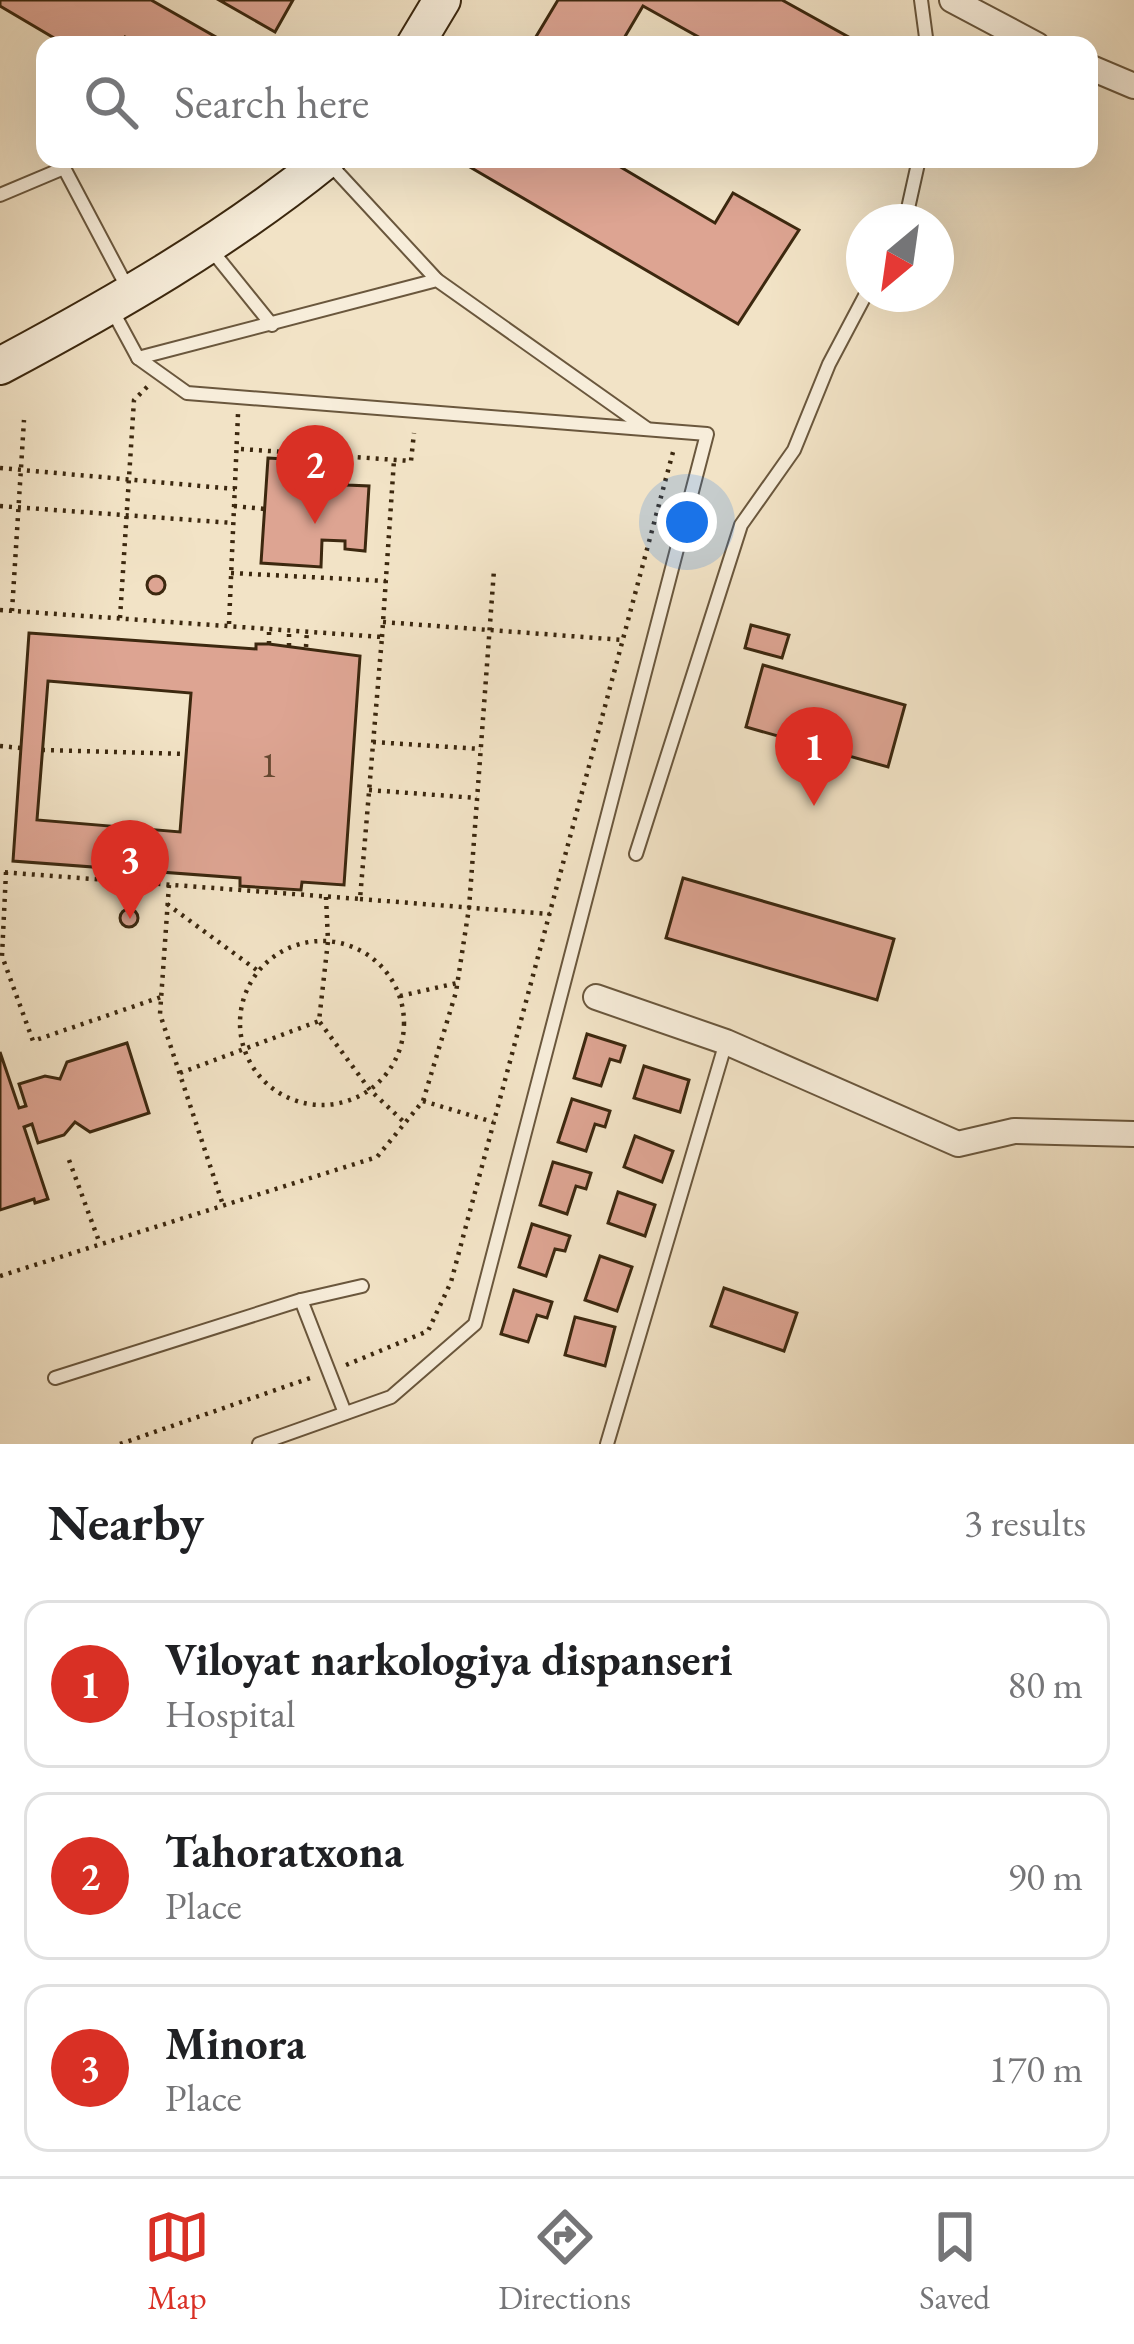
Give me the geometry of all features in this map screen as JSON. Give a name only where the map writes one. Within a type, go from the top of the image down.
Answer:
[{"type":"main road","points":[[420,36],[442,0]]},
{"type":"main road","points":[[0,366],[208,246],[314,168]]},
{"type":"street","points":[[952,0],[1020,36]]},
{"type":"street","points":[[1098,72],[1134,86]]},
{"type":"street","points":[[596,997],[726,1042],[958,1144],[1014,1131],[1134,1134]]},
{"type":"lane","points":[[921,0],[926,36]]},
{"type":"lane","points":[[0,195],[58,168]]},
{"type":"lane","points":[[71,168],[138,358],[187,393],[707,434],[475,1324],[391,1397],[259,1444]]},
{"type":"lane","points":[[334,168],[436,280],[646,429]]},
{"type":"lane","points":[[909,204],[917,168]]},
{"type":"lane","points":[[208,246],[272,325]]},
{"type":"lane","points":[[138,358],[436,280]]},
{"type":"lane","points":[[636,854],[741,525],[794,450],[856,312]]},
{"type":"lane","points":[[607,1444],[726,1042]]},
{"type":"lane","points":[[55,1378],[301,1300],[362,1286]]},
{"type":"lane","points":[[301,1300],[345,1413]]},
{"type":"path","points":[[120,618],[134,400],[160,374]]},
{"type":"path","points":[[229,624],[238,396]]},
{"type":"path","points":[[238,449],[411,461],[416,409]]},
{"type":"path","points":[[12,611],[24,420]]},
{"type":"path","points":[[120,1444],[328,1372],[428,1331],[451,1282],[678,431]]},
{"type":"path","points":[[360,899],[394,460]]},
{"type":"path","points":[[0,468],[235,489]]},
{"type":"path","points":[[0,506],[233,523]]},
{"type":"path","points":[[234,506],[265,509]]},
{"type":"path","points":[[273,575],[274,563]]},
{"type":"path","points":[[0,1262],[2,1275],[377,1157],[423,1101],[457,983],[470,908],[494,570]]},
{"type":"path","points":[[231,572],[386,580]]},
{"type":"path","points":[[0,610],[382,637]]},
{"type":"path","points":[[383,622],[624,640]]},
{"type":"path","points":[[269,627],[269,644]]},
{"type":"path","points":[[289,646],[290,629]]},
{"type":"path","points":[[306,647],[307,630]]},
{"type":"path","points":[[373,742],[481,749]]},
{"type":"path","points":[[0,746],[21,748]]},
{"type":"path","points":[[42,751],[186,754]]},
{"type":"path","points":[[369,790],[477,798]]},
{"type":"path","points":[[161,997],[33,1041],[2,956],[3,872],[550,914]]},
{"type":"path","points":[[169,885],[160,1015],[224,1206]]},
{"type":"path","points":[[326,897],[328,940],[320,1021],[370,1090],[405,1124]]},
{"type":"path","points":[[167,904],[258,971]]},
{"type":"path","points":[[328,940],[364,952],[380,964],[400,996],[405,1017],[397,1058],[370,1090],[329,1105],[286,1097],[253,1068],[244,1047],[242,1007],[258,971],[289,947],[328,940]]},
{"type":"path","points":[[400,996],[457,983]]},
{"type":"path","points":[[180,1073],[320,1021]]},
{"type":"path","points":[[423,1101],[495,1123]]},
{"type":"path","points":[[69,1160],[100,1244]]},
{"type":"building","points":[[0,0],[151,0],[214,36],[51,36],[0,6]]},
{"type":"building","points":[[219,0],[293,0],[275,32]]},
{"type":"building","points":[[558,0],[782,0],[847,36],[697,36],[643,6],[625,36],[536,36]]},
{"type":"building","points":[[472,168],[622,168],[715,223],[733,193],[799,230],[738,324]]},
{"type":"building","points":[[268,458],[349,463],[347,485],[369,486],[365,551],[345,549],[345,541],[322,540],[321,567],[261,563]]},
{"type":"building","points":[[156,576],[165,585],[156,594],[147,585]]},
{"type":"building","points":[[751,625],[789,635],[782,658],[745,648]]},
{"type":"building","points":[[29,633],[256,649],[256,644],[269,644],[360,656],[344,885],[302,882],[301,890],[240,886],[240,878],[13,861]],"holes":[[[48,681],[191,693],[180,832],[37,820]]]},
{"type":"building","points":[[763,665],[905,705],[888,767],[746,727]]},
{"type":"building","points":[[683,878],[894,939],[877,1000],[666,938]]},
{"type":"building","points":[[129,909],[138,918],[129,927],[120,918]]},
{"type":"building","points":[[587,1034],[625,1046],[620,1062],[610,1059],[601,1086],[574,1078]]},
{"type":"building","points":[[127,1043],[149,1113],[90,1132],[75,1122],[64,1135],[38,1143],[32,1124],[24,1127],[48,1199],[0,1210],[0,1052],[19,1108],[26,1106],[19,1084],[45,1076],[60,1079],[67,1062]]},
{"type":"building","points":[[644,1066],[689,1080],[680,1112],[634,1098]]},
{"type":"building","points":[[572,1099],[610,1111],[605,1127],[595,1124],[586,1151],[558,1142]]},
{"type":"building","points":[[635,1136],[673,1151],[662,1182],[624,1167]]},
{"type":"building","points":[[553,1162],[591,1173],[586,1189],[576,1186],[567,1214],[540,1205]]},
{"type":"building","points":[[618,1192],[655,1205],[645,1236],[608,1223]]},
{"type":"building","points":[[532,1224],[570,1236],[565,1251],[555,1249],[546,1276],[519,1267]]},
{"type":"building","points":[[600,1256],[632,1267],[617,1311],[585,1300]]},
{"type":"building","points":[[724,1288],[797,1313],[784,1351],[711,1326]]},
{"type":"building","points":[[514,1290],[552,1302],[547,1318],[537,1315],[528,1342],[501,1334]]},
{"type":"building","points":[[575,1317],[615,1327],[605,1366],[565,1355]]},
{"type":"place","name":"Tahoratxona","points":[[315,524]]},
{"type":"place","name":"Viloyat narkologiya dispanseri","points":[[814,806]]},
{"type":"place","name":"Minora","points":[[130,919]]}]
